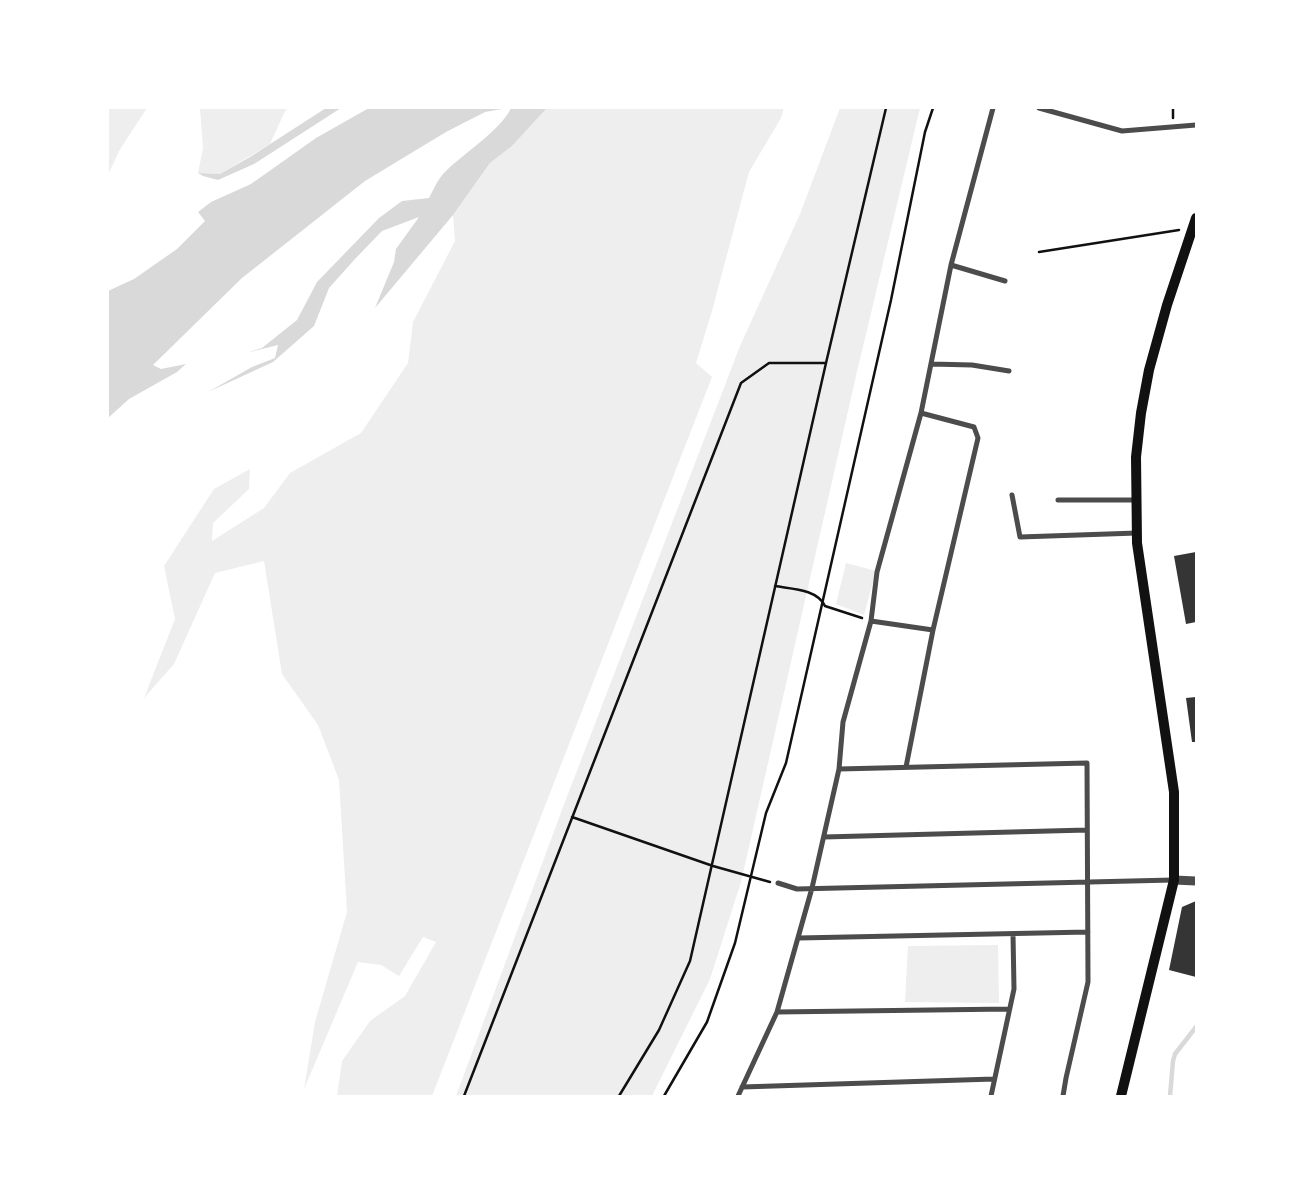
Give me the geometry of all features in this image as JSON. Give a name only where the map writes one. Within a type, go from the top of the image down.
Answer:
[{"type":"main road","points":[[1121,1096],[1174,880],[1174,792],[1137,543],[1136,457],[1141,413],[1149,370],[1167,305],[1196,218]]},
{"type":"street","points":[[738,1096],[777,1012],[812,888],[839,769],[843,722],[871,621],[877,572],[922,413],[951,265],[993,108]]},
{"type":"street","points":[[1038,108],[1122,131],[1196,125]]},
{"type":"street","points":[[951,265],[1005,280]]},
{"type":"street","points":[[931,364],[972,365],[1009,371]]},
{"type":"street","points":[[906,767],[933,630],[978,438],[974,427],[922,413]]},
{"type":"street","points":[[1012,495],[1020,537],[1137,533]]},
{"type":"street","points":[[1058,500],[1137,500]]},
{"type":"street","points":[[871,621],[933,630]]},
{"type":"street","points":[[839,769],[1087,763],[1088,982],[1063,1096]]},
{"type":"street","points":[[824,837],[1087,830]]},
{"type":"street","points":[[778,884],[797,889],[1196,881]]},
{"type":"street","points":[[798,938],[1088,932]]},
{"type":"street","points":[[991,1096],[1014,989],[1013,934]]},
{"type":"street","points":[[777,1012],[1009,1009]]},
{"type":"street","points":[[742,1087],[994,1079]]},
{"type":"path","points":[[619,1096],[659,1030],[690,961],[886,108]]},
{"type":"path","points":[[664,1096],[707,1022],[735,943],[766,813],[786,763],[890,300],[925,132],[933,108]]},
{"type":"path","points":[[1039,252],[1183,230]]},
{"type":"path","points":[[464,1096],[742,383],[769,363],[826,363]]},
{"type":"path","points":[[775,586],[811,593],[822,599],[825,606],[871,621]]},
{"type":"path","points":[[572,817],[713,866],[766,882]]},
{"type":"shaded area","points":[[108,108],[147,108],[119,151],[108,175]]},
{"type":"shaded area","points":[[200,108],[288,108],[270,144],[220,174],[198,173],[203,148]]},
{"type":"shaded area","points":[[326,108],[341,108],[254,164],[218,180],[198,173],[220,174]]},
{"type":"shaded area","points":[[369,108],[508,108],[485,112],[446,132],[365,181],[242,278],[153,365],[161,369],[186,364],[177,372],[129,399],[108,418],[108,291],[134,279],[177,249],[205,221],[198,212],[211,202],[251,184],[316,138]]},
{"type":"shaded area","points":[[511,108],[547,108],[512,146],[490,163],[453,215],[375,308],[394,262],[396,249],[419,217],[382,231],[329,288],[314,326],[273,362],[208,392],[252,367],[275,358],[278,345],[246,353],[262,348],[297,320],[317,282],[379,218],[402,201],[429,198],[443,174],[491,133]]},
{"type":"shaded area","points":[[547,108],[784,108],[781,118],[749,172],[712,311],[696,363],[712,377],[432,1096],[337,1096],[342,1061],[370,1021],[405,996],[436,942],[423,937],[399,976],[381,965],[358,962],[304,1089],[315,1022],[347,912],[339,780],[318,725],[282,674],[264,561],[215,573],[174,664],[144,698],[175,619],[164,566],[214,489],[250,469],[249,489],[213,523],[212,541],[264,508],[290,473],[361,433],[408,363],[413,322],[455,241],[453,215],[490,163],[512,146]]},
{"type":"shaded area","points":[[840,108],[920,108],[856,376],[741,882],[710,979],[652,1096],[456,1096],[563,807],[740,346],[800,214]]},
{"type":"shaded area","points":[[846,563],[876,571],[864,615],[836,604]]},
{"type":"shaded area","points":[[998,945],[999,1003],[905,1002],[908,946]]},
{"type":"building","points":[[1196,552],[1196,622],[1186,624],[1174,556]]},
{"type":"building","points":[[1196,697],[1196,742],[1192,742],[1186,698]]},
{"type":"building","points":[[1196,901],[1196,977],[1169,970],[1182,907]]},
{"type":"waterway","points":[[1170,1096],[1175,1054],[1196,1027]]}]
